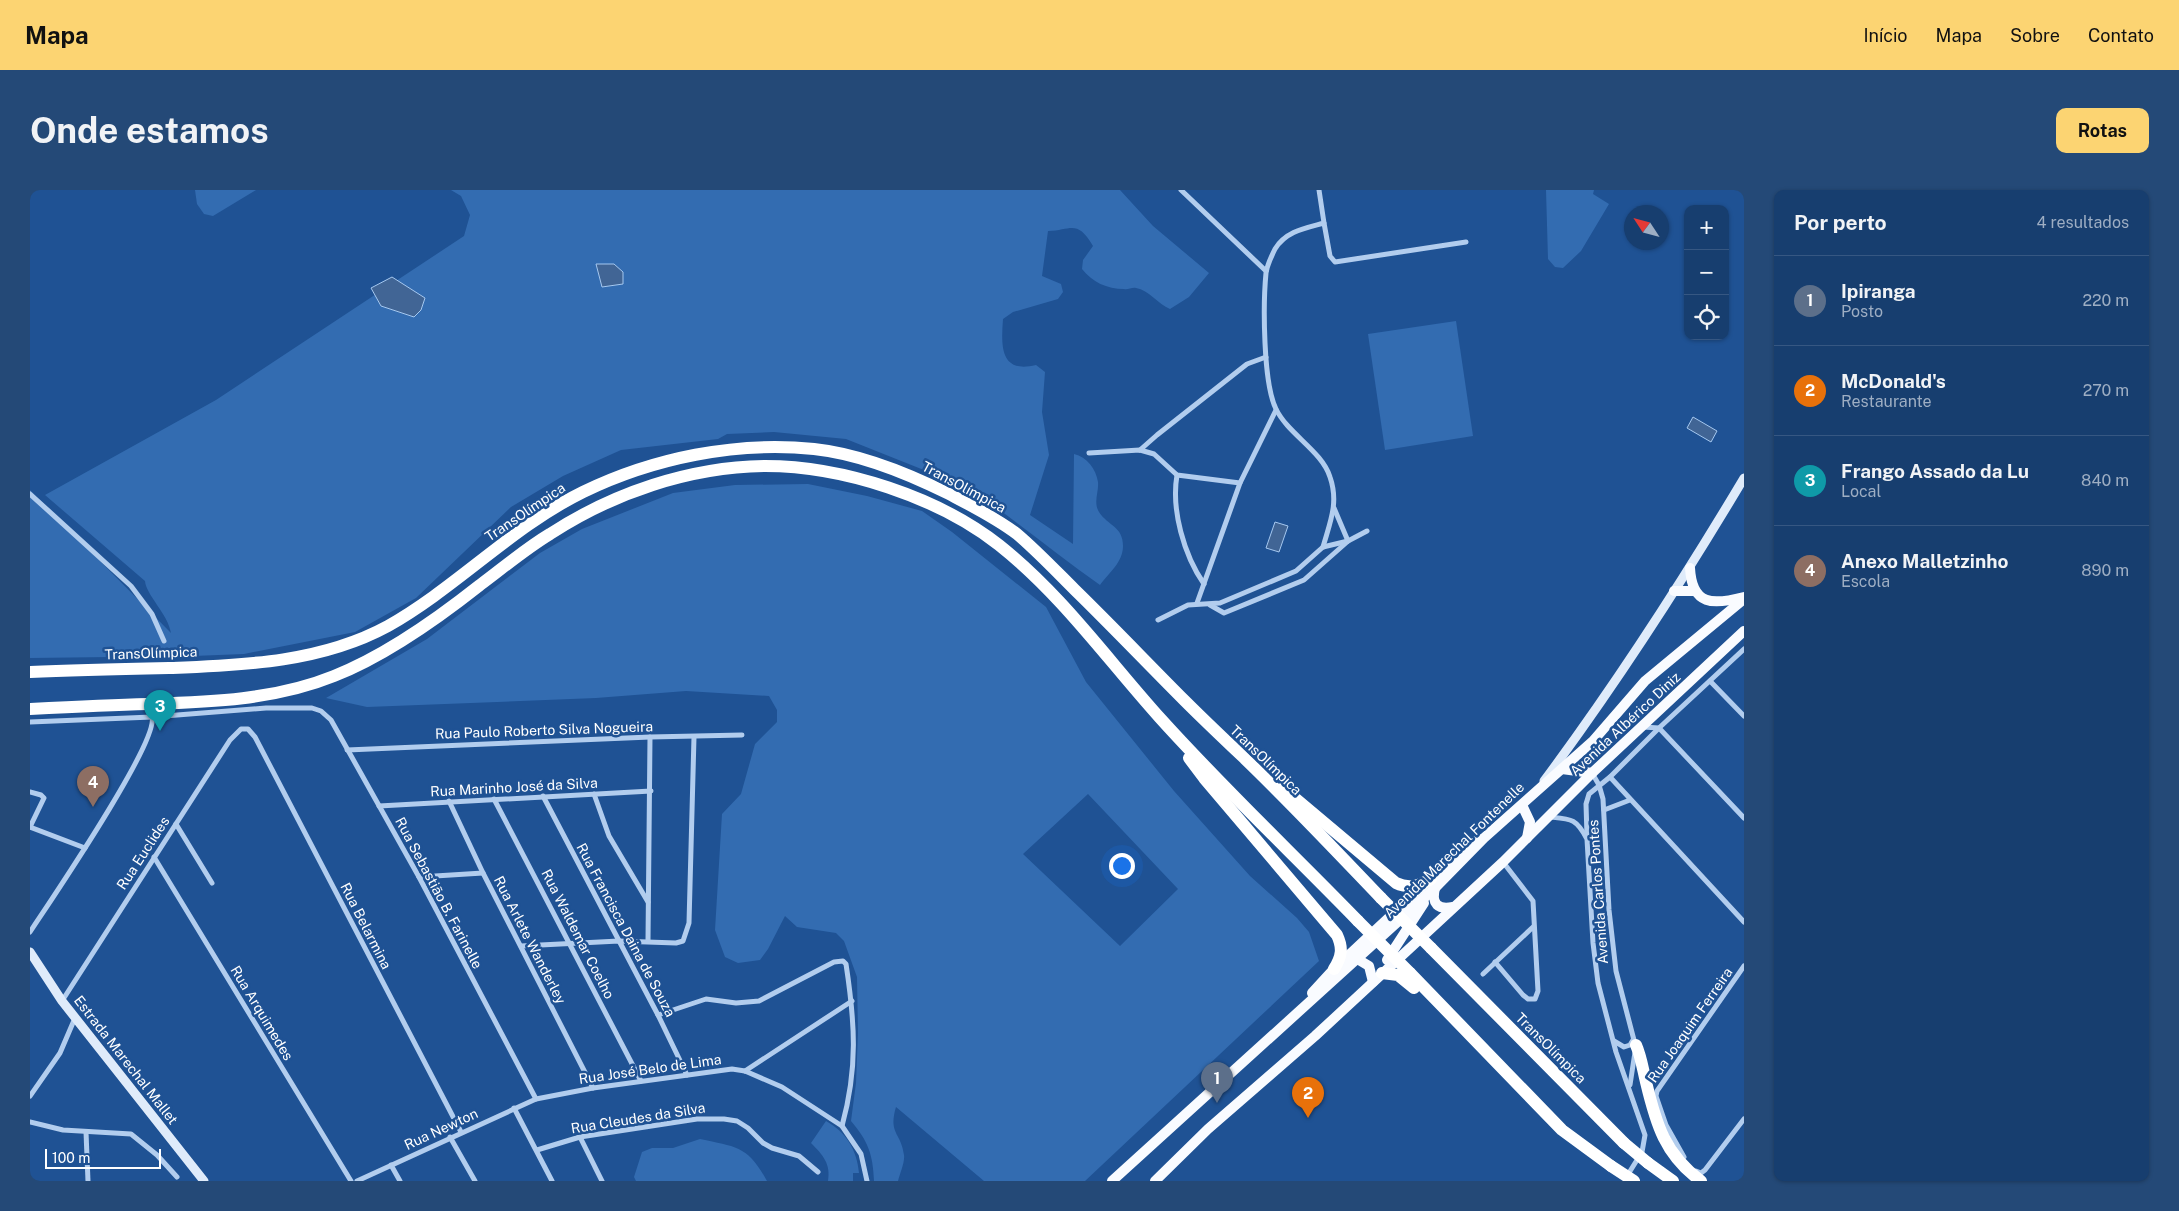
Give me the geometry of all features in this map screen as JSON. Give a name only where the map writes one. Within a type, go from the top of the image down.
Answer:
[{"type":"highway","name":"TransOlímpica","points":[[30,672],[252,665],[325,650],[358,639],[392,623],[432,599],[512,536],[582,492],[623,474],[683,458],[730,450],[814,449],[891,468],[928,483],[979,509],[1008,528],[1040,555],[1188,705],[1242,756],[1624,1143],[1673,1181]]},
{"type":"highway","points":[[30,709],[225,700],[291,690],[329,678],[366,663],[434,620],[535,544],[586,512],[623,495],[680,477],[764,466],[802,468],[883,486],[925,501],[982,534],[1028,570],[1060,602],[1178,738],[1358,921],[1391,974],[1528,1095],[1562,1130],[1634,1181]]},
{"type":"highway","points":[[1178,738],[1187,755],[1204,778],[1337,935],[1342,944],[1342,951],[1334,969]]},
{"type":"highway","points":[[1242,756],[1303,803],[1396,883],[1409,887],[1421,885],[1431,888]]},
{"type":"highway","points":[[1635,1042],[1663,1138],[1678,1162],[1701,1181]]},
{"type":"main road","name":"Avenida Marechal Fontenelle","points":[[1112,1181],[1359,960],[1431,888],[1468,844],[1484,838],[1534,793],[1580,732],[1690,568],[1744,478]]},
{"type":"main road","points":[[1690,568],[1691,583],[1694,591],[1708,601],[1717,603],[1744,598]]},
{"type":"main road","points":[[1674,591],[1694,591]]},
{"type":"main road","name":"Avenida Albérico Diniz","points":[[1534,793],[1602,731],[1645,681],[1744,598]]},
{"type":"main road","name":"Avenida Albérico Diniz","points":[[1527,838],[1592,773],[1744,631]]},
{"type":"main road","points":[[1562,769],[1592,773]]},
{"type":"main road","points":[[1155,1181],[1208,1129],[1310,1039],[1391,974],[1453,907],[1527,838],[1530,822],[1522,805]]},
{"type":"main road","points":[[1306,1008],[1312,993],[1334,969],[1431,888]]},
{"type":"main road","points":[[1431,888],[1434,904],[1442,908],[1453,907]]},
{"type":"main road","points":[[1391,974],[1387,961],[1388,957],[1421,910],[1431,888]]},
{"type":"main road","name":"Estrada Marechal Mallet","points":[[30,952],[62,1001],[199,1178]]},
{"type":"main road","points":[[1359,960],[1391,974]]},
{"type":"street","points":[[1181,190],[1266,272]]},
{"type":"street","points":[[1319,190],[1330,256],[1335,262],[1466,242]]},
{"type":"street","points":[[1323,547],[1334,508],[1335,496],[1330,475],[1276,410],[1271,396],[1266,357],[1266,272],[1276,248],[1291,232],[1324,223]]},
{"type":"street","points":[[1140,450],[1157,434],[1246,364],[1266,357]]},
{"type":"street","points":[[1198,604],[1240,483],[1276,410]]},
{"type":"street","points":[[1089,453],[1140,450],[1154,454],[1177,475],[1240,483]]},
{"type":"street","points":[[1177,475],[1174,491],[1175,505],[1189,559],[1204,584]]},
{"type":"street","points":[[30,494],[131,586],[148,606],[164,641]]},
{"type":"street","points":[[1334,508],[1348,541]]},
{"type":"street","points":[[1210,605],[1224,613],[1304,580],[1348,541],[1367,531]]},
{"type":"street","points":[[1158,620],[1188,605],[1220,603],[1296,572],[1323,547],[1348,541]]},
{"type":"street","points":[[1587,839],[1587,799],[1589,794],[1610,777],[1659,728],[1744,649]]},
{"type":"street","points":[[1710,681],[1744,716]]},
{"type":"street","name":"Rua Sebastião B. Farinelle","points":[[152,717],[252,708],[312,708],[321,711],[331,720],[419,877],[536,1099]]},
{"type":"street","points":[[30,722],[152,717],[152,729],[130,772],[85,848],[30,932]]},
{"type":"street","points":[[1643,727],[1659,728],[1744,818]]},
{"type":"street","name":"Rua Euclides","points":[[62,1001],[230,740],[245,728],[251,732]]},
{"type":"street","name":"Rua Belarmina","points":[[251,732],[461,1132]]},
{"type":"street","name":"Rua Paulo Roberto Silva Nogueira","points":[[347,750],[742,735]]},
{"type":"street","points":[[648,941],[651,791],[650,737]]},
{"type":"street","points":[[521,946],[569,942],[619,941],[648,941],[676,944],[683,941],[689,930],[694,737]]},
{"type":"street","name":"Avenida Carlos Pontes","points":[[1592,773],[1599,785],[1603,799],[1609,910],[1616,971],[1635,1042],[1630,1074],[1630,1088]]},
{"type":"street","points":[[1610,777],[1744,922]]},
{"type":"street","name":"Rua Marinho José da Silva","points":[[379,806],[651,791]]},
{"type":"street","points":[[30,792],[43,795],[44,798],[30,827],[85,848]]},
{"type":"street","points":[[594,794],[609,836],[648,902]]},
{"type":"street","name":"Rua Francisca Daina de Souza","points":[[543,796],[687,1074]]},
{"type":"street","name":"Rua Waldemar Coelho","points":[[494,799],[641,1080]]},
{"type":"street","points":[[1604,810],[1630,800]]},
{"type":"street","name":"Rua Arlete Wanderley","points":[[449,801],[483,873],[593,1088]]},
{"type":"street","name":"Avenida Carlos Pontes","points":[[1549,817],[1574,820],[1580,826],[1587,839],[1595,968],[1603,1006],[1644,1128],[1642,1152],[1625,1181]]},
{"type":"street","points":[[176,824],[212,883]]},
{"type":"street","name":"Rua Arquimedes","points":[[154,857],[351,1181]]},
{"type":"street","points":[[1495,962],[1523,995],[1528,999],[1535,999],[1538,991],[1533,927],[1534,908],[1531,898],[1503,862]]},
{"type":"street","points":[[419,877],[483,873]]},
{"type":"street","points":[[1483,974],[1533,927]]},
{"type":"street","points":[[658,1015],[706,999],[736,1003],[759,1001],[837,960],[843,961],[846,964],[852,1001],[854,1040],[852,1084],[842,1126]]},
{"type":"street","name":"Rua Joaquim Ferreira","points":[[1744,966],[1658,1088],[1656,1096],[1666,1125],[1676,1145],[1687,1162],[1697,1172],[1702,1173],[1706,1170],[1744,1119]]},
{"type":"street","points":[[745,1071],[852,1001]]},
{"type":"street","points":[[30,1096],[60,1053],[75,1018]]},
{"type":"street","points":[[1614,1041],[1624,1047],[1635,1042]]},
{"type":"street","name":"Rua José Belo de Lima","points":[[536,1099],[641,1080],[717,1070],[745,1071],[782,1087],[842,1126],[861,1154],[867,1181]]},
{"type":"street","name":"Rua Newton","points":[[357,1181],[536,1099]]},
{"type":"street","points":[[514,1108],[552,1181]]},
{"type":"street","name":"Rua Cleudes da Silva","points":[[537,1150],[580,1137],[697,1119],[724,1118],[736,1121],[748,1128],[763,1143],[772,1148],[799,1156],[818,1172]]},
{"type":"street","points":[[30,1122],[63,1130],[131,1134],[157,1155],[177,1177]]},
{"type":"street","points":[[86,1132],[88,1181]]},
{"type":"street","points":[[450,1137],[476,1181]]},
{"type":"street","points":[[580,1137],[602,1181]]},
{"type":"street","points":[[391,1165],[400,1181]]},
{"type":"shaded area","points":[[195,190],[256,190],[213,216],[204,214],[197,204]]},
{"type":"shaded area","points":[[451,190],[1120,190],[1153,226],[1209,273],[1189,297],[1170,309],[1141,289],[1112,288],[1090,278],[1082,269],[1083,260],[1093,246],[1083,232],[1074,228],[1048,231],[1042,276],[1061,284],[1063,292],[1058,299],[1013,312],[1003,319],[1002,339],[1005,355],[1009,362],[1024,367],[1036,365],[1045,372],[1042,412],[1049,455],[1030,515],[1073,544],[1074,454],[1079,456],[1090,464],[1097,477],[1096,504],[1099,512],[1121,534],[1123,546],[1121,557],[1100,585],[970,489],[966,481],[964,486],[846,439],[774,432],[727,434],[718,439],[621,450],[563,476],[511,507],[416,598],[355,632],[244,654],[30,658],[30,490],[171,633],[166,619],[149,592],[145,581],[45,495],[216,400],[464,236],[470,215],[461,196]]},
{"type":"shaded area","points":[[1546,190],[1594,190],[1593,194],[1609,204],[1581,251],[1563,268],[1555,267],[1548,259]]},
{"type":"shaded area","points":[[596,264],[614,264],[623,272],[623,284],[602,287]]},
{"type":"shaded area","points":[[392,277],[425,298],[421,310],[414,317],[381,306],[371,288]]},
{"type":"shaded area","points":[[1456,321],[1473,436],[1385,450],[1368,334]]},
{"type":"shaded area","points":[[1693,417],[1717,431],[1711,442],[1687,428]]},
{"type":"shaded area","points":[[808,484],[867,496],[922,511],[952,532],[1046,607],[1086,682],[1174,791],[1250,876],[1297,918],[1309,932],[1319,961],[1085,1181],[984,1181],[896,1107],[893,1123],[904,1155],[902,1168],[898,1181],[874,1181],[871,1155],[862,1135],[851,1121],[856,1083],[858,1033],[857,977],[844,941],[836,933],[797,927],[785,916],[768,949],[760,960],[738,963],[725,957],[715,930],[722,814],[741,794],[755,744],[777,722],[777,710],[769,696],[686,691],[596,698],[367,707],[326,698],[427,639],[540,553],[582,529],[673,493],[735,485]],"holes":[[[1088,794],[1178,889],[1120,946],[1023,854]]]},
{"type":"shaded area","points":[[1275,522],[1288,526],[1279,552],[1266,548]]},
{"type":"shaded area","points":[[826,1121],[845,1136],[853,1149],[859,1173],[853,1173],[853,1181],[828,1181],[829,1175],[825,1160],[811,1143]]},
{"type":"shaded area","points":[[700,1139],[723,1144],[747,1154],[760,1169],[767,1181],[636,1181],[634,1177],[642,1152],[652,1148],[673,1148]]},
{"type":"place","name":"Frango Assado da Lu","points":[[160,731]]},
{"type":"place","name":"Anexo Malletzinho","points":[[93,807]]},
{"type":"place","name":"Ipiranga","points":[[1217,1103]]},
{"type":"place","name":"McDonald's","points":[[1308,1118]]}]
